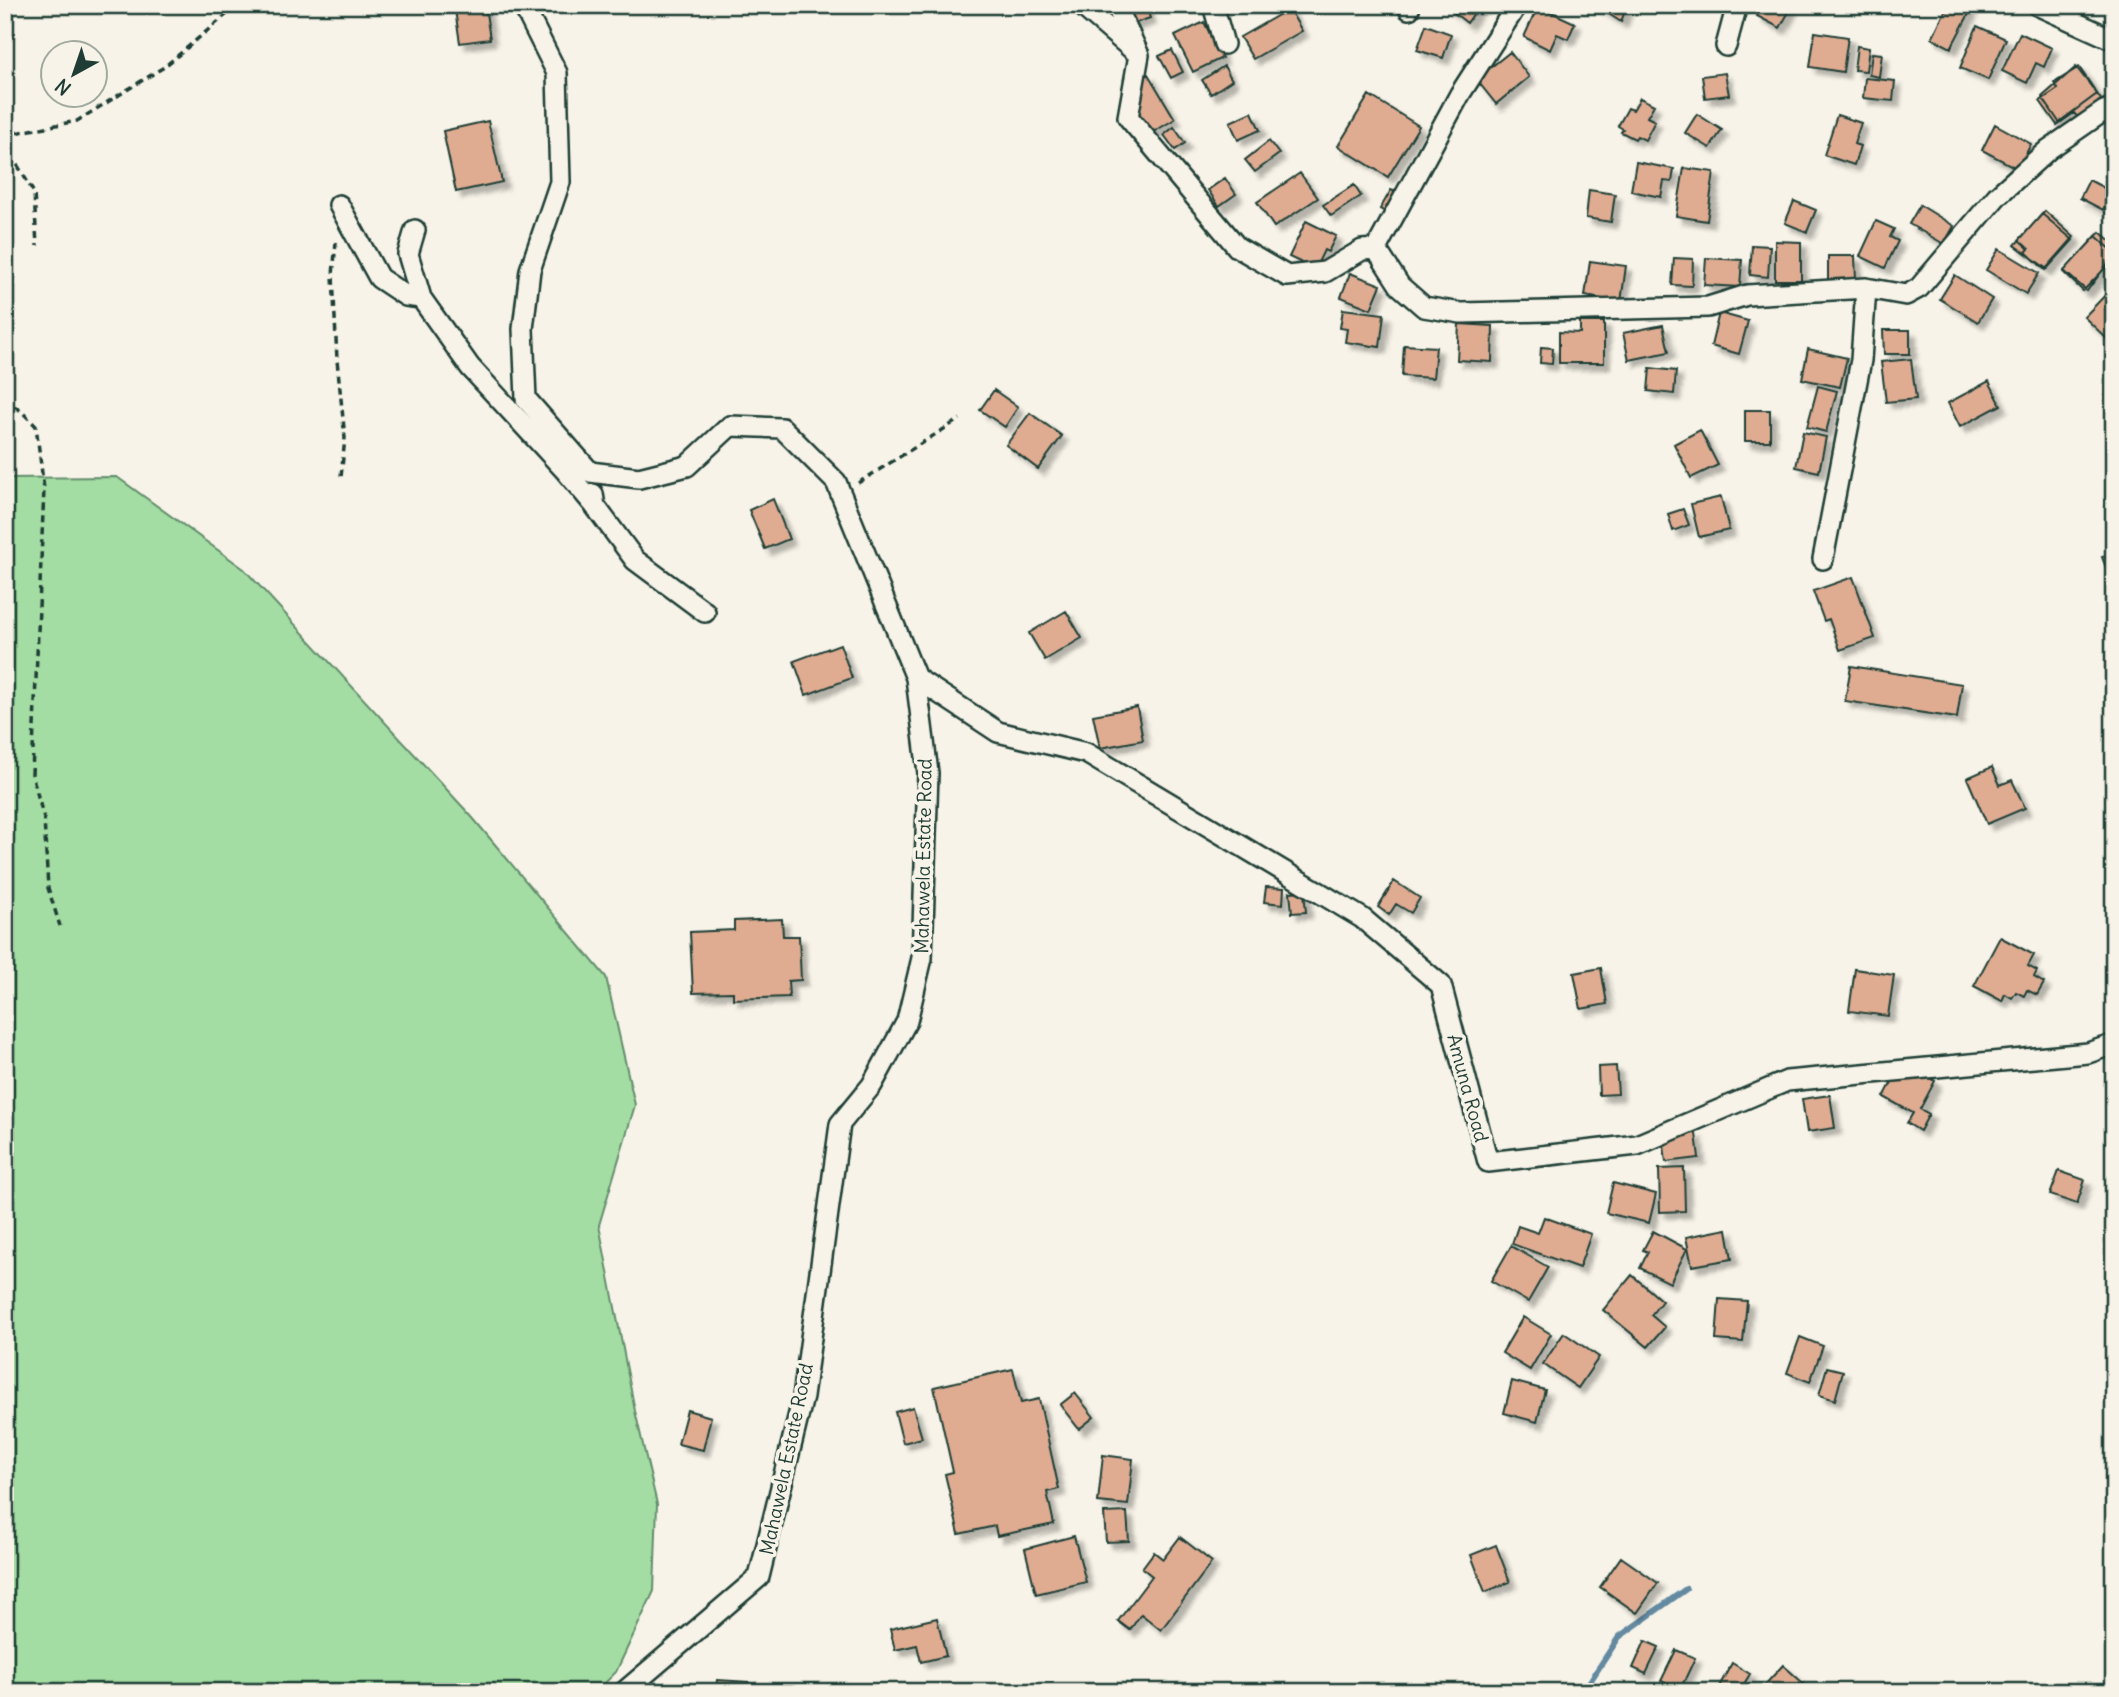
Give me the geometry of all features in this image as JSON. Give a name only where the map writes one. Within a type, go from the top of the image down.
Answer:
[{"type":"street","points":[[523,5],[558,73],[560,182],[530,270],[523,329],[526,399],[590,472],[595,506]]},
{"type":"street","points":[[1081,5],[1139,55]]},
{"type":"street","points":[[1116,5],[1139,55],[1128,117],[1237,247],[1287,276],[1325,272],[1362,250],[1376,249]]},
{"type":"street","points":[[1213,5],[1224,44]]},
{"type":"street","points":[[1376,249],[1460,94],[1517,5]]},
{"type":"street","points":[[1726,46],[1737,5]]},
{"type":"street","points":[[2037,5],[2114,40]]},
{"type":"street","points":[[1376,249],[1400,286],[1424,307],[1461,313],[1708,307],[1747,295],[1866,288],[1906,295],[1919,288],[1997,196],[2049,149],[2114,107]]},
{"type":"street","points":[[340,205],[379,278],[405,296],[421,298]]},
{"type":"street","points":[[415,230],[408,254],[421,298],[470,367],[564,469],[635,560],[705,612]]},
{"type":"street","points":[[1823,559],[1861,360],[1866,288]]},
{"type":"street","name":"Mahawela Estate Road","points":[[590,472],[639,478],[687,466],[730,426],[782,428],[836,482],[916,677],[928,773],[922,958],[907,1021],[872,1085],[840,1124],[803,1397],[759,1577],[624,1692]]},
{"type":"street","name":"Amuna Road","points":[[916,677],[998,732],[1086,753],[1362,918],[1441,985],[1488,1162],[1637,1145],[1787,1081],[2088,1053],[2114,1044]]},
{"type":"path","points":[[5,135],[77,121],[164,67],[238,5]]},
{"type":"path","points":[[5,144],[34,193],[37,246]]},
{"type":"path","points":[[336,240],[333,275],[337,360],[345,438],[341,477]]},
{"type":"path","points":[[5,399],[36,426],[44,489],[33,774],[44,819],[48,888],[60,926]]},
{"type":"path","points":[[840,494],[960,419]]},
{"type":"green space","points":[[117,477],[244,569],[472,817],[606,977],[635,1105],[599,1225],[635,1411],[657,1504],[654,1591],[616,1672],[596,1692],[5,1692],[5,478]]},
{"type":"building","points":[[1444,5],[1478,5],[1479,6],[1467,23]]},
{"type":"building","points":[[1595,5],[1627,5],[1621,22]]},
{"type":"building","points":[[1762,5],[1785,5],[1791,8],[1780,28],[1757,16]]},
{"type":"building","points":[[1948,5],[1963,5],[1971,10],[1951,48],[1932,38]]},
{"type":"building","points":[[485,6],[490,39],[460,43],[455,10]]},
{"type":"building","points":[[1146,6],[1150,18],[1132,24],[1128,12]]},
{"type":"building","points":[[1538,6],[1575,23],[1568,39],[1557,34],[1550,50],[1524,37]]},
{"type":"building","points":[[1289,9],[1302,31],[1253,59],[1240,37]]},
{"type":"building","points":[[1204,22],[1222,58],[1193,72],[1175,36]]},
{"type":"building","points":[[1426,25],[1451,34],[1443,58],[1417,50]]},
{"type":"building","points":[[1977,26],[2006,39],[1988,80],[1960,68]]},
{"type":"building","points":[[1815,32],[1848,37],[1843,72],[1810,67]]},
{"type":"building","points":[[2020,33],[2052,48],[2044,67],[2036,63],[2027,83],[2002,71]]},
{"type":"building","points":[[1857,46],[1869,48],[1866,71],[1854,70]]},
{"type":"building","points":[[1172,50],[1183,72],[1171,78],[1159,56]]},
{"type":"building","points":[[1510,52],[1529,77],[1496,104],[1476,79]]},
{"type":"building","points":[[1872,53],[1882,54],[1879,77],[1869,75]]},
{"type":"building","points":[[1224,66],[1232,80],[1211,94],[1202,80]]},
{"type":"building","points":[[2076,67],[2097,94],[2059,122],[2042,97]]},
{"type":"building","points":[[2079,67],[2104,104],[2080,120],[2074,113],[2057,125],[2040,101],[2058,89],[2054,83]]},
{"type":"building","points":[[1725,73],[1729,95],[1705,98],[1702,76]]},
{"type":"building","points":[[1148,74],[1175,119],[1150,134],[1123,89]]},
{"type":"building","points":[[1865,78],[1895,81],[1893,101],[1863,98]]},
{"type":"building","points":[[1369,95],[1419,126],[1388,177],[1338,146]]},
{"type":"building","points":[[1640,98],[1654,105],[1647,117],[1655,121],[1645,140],[1637,136],[1635,139],[1621,132],[1623,129],[1618,126],[1628,108],[1633,110]]},
{"type":"building","points":[[1252,112],[1260,130],[1238,140],[1230,122]]},
{"type":"building","points":[[1697,114],[1722,130],[1710,148],[1685,133]]},
{"type":"building","points":[[1837,115],[1861,123],[1854,144],[1860,146],[1854,165],[1824,155]]},
{"type":"building","points":[[488,121],[502,182],[456,192],[443,131]]},
{"type":"building","points":[[1995,124],[2031,144],[2018,169],[1982,150]]},
{"type":"building","points":[[1174,127],[1185,143],[1175,150],[1164,135]]},
{"type":"building","points":[[1269,141],[1279,154],[1255,172],[1245,160]]},
{"type":"building","points":[[1636,162],[1674,169],[1672,182],[1664,181],[1661,197],[1631,191]]},
{"type":"building","points":[[1684,168],[1714,172],[1707,221],[1676,216]]},
{"type":"building","points":[[1300,173],[1318,198],[1274,227],[1257,202]]},
{"type":"building","points":[[1225,178],[1236,194],[1219,206],[1208,190]]},
{"type":"building","points":[[2089,180],[2112,192],[2103,210],[2080,198]]},
{"type":"building","points":[[1354,185],[1361,196],[1331,216],[1323,205]]},
{"type":"building","points":[[1391,190],[1400,194],[1389,214],[1380,209]]},
{"type":"building","points":[[1589,190],[1615,194],[1611,222],[1586,218]]},
{"type":"building","points":[[1794,201],[1816,210],[1807,232],[1785,223]]},
{"type":"building","points":[[1920,205],[1954,226],[1944,244],[1909,224]]},
{"type":"building","points":[[2045,211],[2074,237],[2045,270],[2026,252],[2029,249],[2019,240]]},
{"type":"building","points":[[2042,214],[2073,240],[2047,269],[2015,245]]},
{"type":"building","points":[[1306,221],[1336,236],[1328,252],[1324,250],[1315,269],[1289,257]]},
{"type":"building","points":[[1876,221],[1894,229],[1890,237],[1898,241],[1885,268],[1860,256]]},
{"type":"building","points":[[2100,232],[2114,244],[2114,259],[2083,291],[2063,272]]},
{"type":"building","points":[[2096,236],[2114,255],[2087,291],[2064,271]]},
{"type":"building","points":[[1775,241],[1801,242],[1801,280],[1775,280]]},
{"type":"building","points":[[1752,245],[1770,246],[1768,277],[1750,275]]},
{"type":"building","points":[[1999,249],[2039,273],[2026,294],[1986,270]]},
{"type":"building","points":[[1828,256],[1855,256],[1856,280],[1828,281]]},
{"type":"building","points":[[1674,258],[1693,259],[1692,286],[1672,285]]},
{"type":"building","points":[[1706,258],[1742,260],[1740,287],[1704,285]]},
{"type":"building","points":[[1590,261],[1626,266],[1621,302],[1585,296]]},
{"type":"building","points":[[1350,273],[1381,285],[1371,309],[1341,297]]},
{"type":"building","points":[[1955,275],[1992,299],[1978,322],[1940,299]]},
{"type":"building","points":[[2114,286],[2114,333],[2107,339],[2084,317]]},
{"type":"building","points":[[1343,309],[1384,314],[1380,347],[1345,342],[1347,329],[1340,328]]},
{"type":"building","points":[[1719,313],[1748,321],[1739,354],[1711,346]]},
{"type":"building","points":[[1580,322],[1604,322],[1604,363],[1559,363],[1559,332],[1580,333]]},
{"type":"building","points":[[1459,324],[1493,326],[1492,362],[1457,360]]},
{"type":"building","points":[[1663,325],[1669,352],[1629,360],[1623,333]]},
{"type":"building","points":[[1883,330],[1910,330],[1910,354],[1884,354]]},
{"type":"building","points":[[1404,345],[1436,347],[1433,378],[1402,376]]},
{"type":"building","points":[[1541,347],[1553,348],[1552,364],[1540,363]]},
{"type":"building","points":[[1808,349],[1847,358],[1840,387],[1802,379]]},
{"type":"building","points":[[1911,359],[1916,399],[1886,402],[1881,362]]},
{"type":"building","points":[[1650,368],[1676,371],[1674,394],[1648,391]]},
{"type":"building","points":[[1989,381],[2001,405],[1960,427],[1948,403]]},
{"type":"building","points":[[1818,386],[1837,391],[1826,432],[1807,427]]},
{"type":"building","points":[[994,390],[1018,407],[1005,427],[980,410]]},
{"type":"building","points":[[1745,410],[1770,410],[1770,441],[1745,441]]},
{"type":"building","points":[[1030,413],[1062,436],[1038,469],[1006,445]]},
{"type":"building","points":[[1700,430],[1718,465],[1691,478],[1674,444]]},
{"type":"building","points":[[1803,432],[1826,437],[1819,472],[1796,467]]},
{"type":"building","points":[[1721,497],[1729,530],[1699,537],[1691,504]]},
{"type":"building","points":[[773,499],[789,539],[765,549],[749,510]]},
{"type":"building","points":[[1683,509],[1689,525],[1673,531],[1668,514]]},
{"type":"building","points":[[2114,553],[2114,579],[2111,580],[2102,557]]},
{"type":"building","points":[[1853,577],[1875,638],[1840,650],[1829,619],[1824,621],[1813,591]]},
{"type":"building","points":[[1066,611],[1082,638],[1045,660],[1029,633]]},
{"type":"building","points":[[840,644],[852,678],[806,695],[794,661]]},
{"type":"building","points":[[1851,666],[1962,684],[1957,718],[1845,701]]},
{"type":"building","points":[[1137,707],[1143,740],[1100,748],[1093,715]]},
{"type":"building","points":[[1992,767],[2000,785],[2012,780],[2025,808],[1987,824],[1967,778]]},
{"type":"building","points":[[1394,881],[1420,898],[1411,913],[1396,904],[1389,915],[1378,907]]},
{"type":"building","points":[[1266,887],[1284,888],[1283,904],[1264,902]]},
{"type":"building","points":[[1304,891],[1306,912],[1292,913],[1290,892]]},
{"type":"building","points":[[782,919],[783,936],[799,936],[801,980],[788,981],[789,997],[733,999],[733,992],[693,993],[690,932],[734,930],[734,921]]},
{"type":"building","points":[[2000,937],[2034,955],[2028,966],[2037,971],[2034,977],[2044,983],[2037,995],[2027,990],[2024,996],[2016,992],[2012,998],[2005,994],[2002,1001],[1974,986]]},
{"type":"building","points":[[1601,968],[1607,1004],[1581,1009],[1574,973]]},
{"type":"building","points":[[1855,969],[1894,975],[1888,1016],[1849,1011]]},
{"type":"building","points":[[1902,1063],[1935,1081],[1920,1109],[1929,1114],[1920,1131],[1907,1123],[1913,1113],[1884,1097]]},
{"type":"building","points":[[1616,1066],[1618,1094],[1599,1095],[1598,1067]]},
{"type":"building","points":[[1830,1095],[1835,1128],[1807,1132],[1802,1099]]},
{"type":"building","points":[[1696,1133],[1699,1158],[1666,1162],[1663,1137]]},
{"type":"building","points":[[1684,1168],[1685,1211],[1660,1212],[1659,1169]]},
{"type":"building","points":[[2059,1171],[2085,1180],[2077,1204],[2050,1195]]},
{"type":"building","points":[[1613,1183],[1656,1194],[1649,1223],[1606,1213]]},
{"type":"building","points":[[1544,1217],[1591,1234],[1579,1268],[1512,1244],[1518,1226],[1538,1233]]},
{"type":"building","points":[[1727,1229],[1732,1259],[1692,1266],[1686,1237]]},
{"type":"building","points":[[1653,1231],[1687,1249],[1670,1283],[1640,1268],[1648,1252],[1643,1250]]},
{"type":"building","points":[[1511,1246],[1548,1267],[1528,1302],[1491,1281]]},
{"type":"building","points":[[1632,1275],[1662,1301],[1651,1315],[1665,1327],[1648,1347],[1603,1310]]},
{"type":"building","points":[[1719,1299],[1747,1301],[1743,1342],[1716,1340]]},
{"type":"building","points":[[1523,1317],[1551,1334],[1530,1370],[1502,1353]]},
{"type":"building","points":[[1564,1333],[1599,1357],[1578,1388],[1543,1364]]},
{"type":"building","points":[[1800,1337],[1823,1346],[1810,1382],[1787,1373]]},
{"type":"building","points":[[1827,1367],[1843,1371],[1835,1400],[1819,1395]]},
{"type":"building","points":[[1013,1369],[1021,1403],[1039,1399],[1059,1489],[1047,1492],[1054,1524],[997,1536],[995,1526],[959,1534],[945,1474],[953,1472],[934,1387]]},
{"type":"building","points":[[1512,1381],[1545,1390],[1537,1422],[1504,1413]]},
{"type":"building","points":[[1075,1393],[1094,1417],[1079,1429],[1060,1405]]},
{"type":"building","points":[[913,1407],[922,1438],[903,1443],[895,1412]]},
{"type":"building","points":[[687,1410],[711,1417],[703,1450],[678,1444]]},
{"type":"building","points":[[1103,1455],[1133,1459],[1128,1505],[1098,1502]]},
{"type":"building","points":[[1127,1512],[1129,1541],[1106,1542],[1104,1513]]},
{"type":"building","points":[[1074,1536],[1086,1582],[1036,1594],[1025,1549]]},
{"type":"building","points":[[1180,1537],[1212,1562],[1161,1630],[1141,1614],[1130,1630],[1118,1621],[1152,1576],[1142,1568],[1154,1552],[1163,1559]]},
{"type":"building","points":[[1496,1545],[1510,1582],[1485,1592],[1471,1555]]},
{"type":"building","points":[[1621,1557],[1658,1583],[1637,1613],[1600,1587]]},
{"type":"building","points":[[937,1618],[946,1656],[921,1662],[917,1645],[895,1650],[890,1629]]},
{"type":"building","points":[[1645,1641],[1659,1647],[1646,1674],[1633,1668]]},
{"type":"building","points":[[1676,1650],[1695,1658],[1680,1690],[1661,1681]]},
{"type":"building","points":[[1732,1663],[1750,1674],[1739,1692],[1716,1692]]},
{"type":"building","points":[[1783,1665],[1813,1692],[1768,1692],[1763,1687]]},
{"type":"building","points":[[717,1680],[749,1682],[748,1692],[716,1692]]},
{"type":"waterway","points":[[1583,1692],[1619,1637],[1686,1589]]}]
